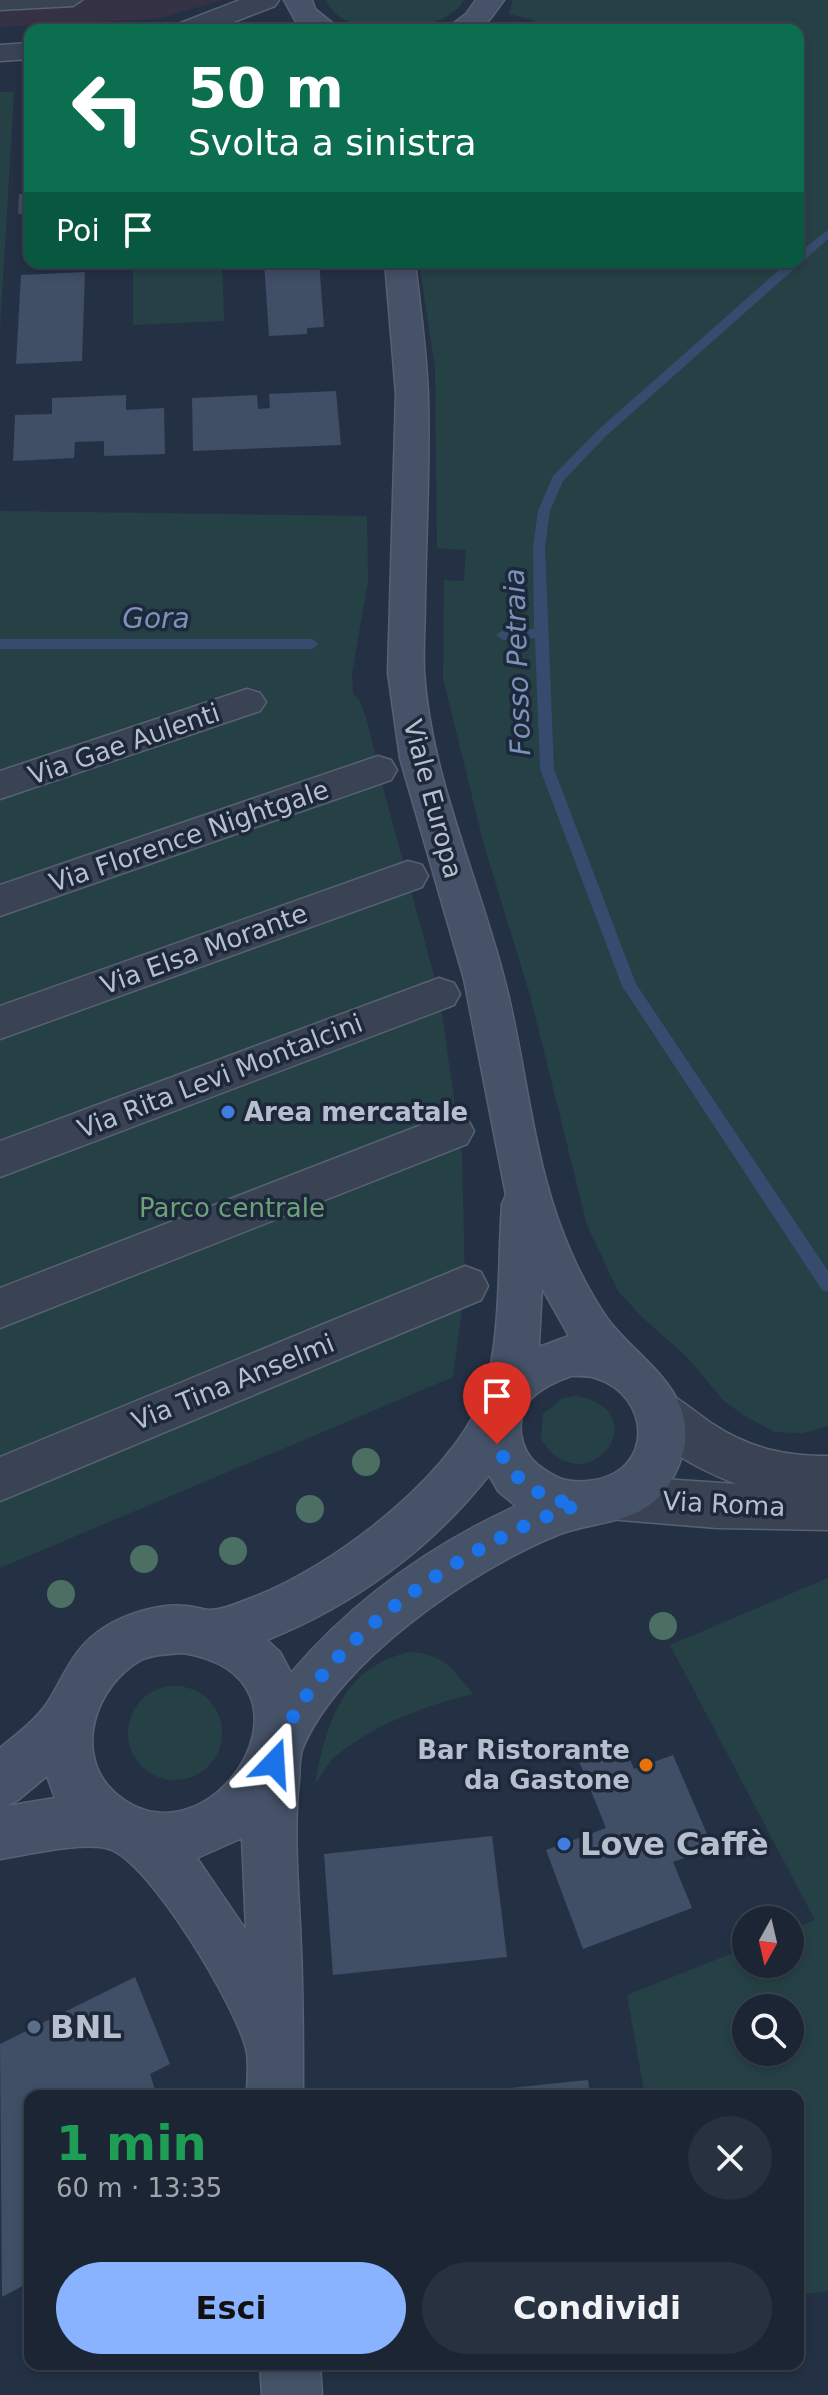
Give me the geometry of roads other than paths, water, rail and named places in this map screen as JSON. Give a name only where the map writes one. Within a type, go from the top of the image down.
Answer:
[{"type":"main road","points":[[298,0],[300,7],[317,24]]},
{"type":"main road","points":[[469,24],[476,20],[490,0]]},
{"type":"main road","name":"Viale Europa","points":[[401,268],[412,394],[408,699],[424,780],[484,979],[525,1186],[562,1283],[591,1332],[619,1367]]},
{"type":"main road","name":"Viale Europa","points":[[503,1406],[518,1327],[525,1186]]},
{"type":"main road","points":[[7,1841],[121,1827],[160,1837],[189,1835],[217,1826],[241,1811],[261,1789],[308,1692],[327,1671],[408,1596],[477,1551],[526,1524],[599,1502],[648,1476],[657,1461],[663,1427],[659,1411],[636,1378],[596,1357],[559,1358],[526,1370],[462,1474],[424,1513],[372,1555],[299,1603],[259,1621],[212,1634]]},
{"type":"main road","points":[[503,1406],[497,1444],[513,1474],[542,1497],[599,1502]]},
{"type":"main road","points":[[0,1782],[47,1742],[68,1716],[80,1687],[98,1663],[124,1643],[153,1632],[183,1629],[212,1634],[233,1643],[251,1657],[265,1674],[275,1694],[280,1717],[268,1821],[274,1952],[274,2072]]},
{"type":"main road","points":[[68,1716],[67,1755],[81,1793],[172,1869],[203,1909],[237,1967],[274,2072]]},
{"type":"main road","points":[[290,2370],[292,2395]]},
{"type":"street","points":[[203,24],[265,0]]},
{"type":"street","points":[[0,53],[24,51]]},
{"type":"street","name":"Via Gae Aulenti","points":[[0,785],[247,702]]},
{"type":"street","name":"Via Florence Nightgale","points":[[0,901],[378,770]]},
{"type":"street","name":"Via Elsa Morante","points":[[0,1023],[408,876]]},
{"type":"street","name":"Via Rita Levi Montalcini","points":[[0,1159],[439,994]]},
{"type":"street","points":[[0,1308],[452,1131]]},
{"type":"street","name":"Via Tina Anselmi","points":[[0,1479],[465,1286]]},
{"type":"street","name":"Via Roma","points":[[659,1411],[701,1442],[765,1473],[828,1478]]},
{"type":"street","name":"Via Roma","points":[[599,1502],[828,1508]]},
{"type":"lane","points":[[9,3],[73,0]]},
{"type":"waterway","name":"Fosso Petraia","points":[[804,254],[828,233]]},
{"type":"waterway","name":"Fosso Petraia","points":[[541,633],[539,547],[544,511],[557,479],[602,433],[788,268]]},
{"type":"waterway","points":[[503,635],[541,633]]},
{"type":"waterway","name":"Fosso Petraia","points":[[541,633],[547,769],[629,986],[828,1285]]},
{"type":"waterway","name":"Gora","points":[[0,644],[312,644]]},
{"type":"place","name":"Area mercatale","points":[[228,1112]]},
{"type":"place","name":"Bar Ristorante da Gastone","points":[[646,1765]]},
{"type":"place","name":"Love Caffè","points":[[564,1844]]},
{"type":"place","name":"BNL","points":[[34,2027]]},
{"type":"park label","name":"Parco centrale","points":[[232,1208]]}]
